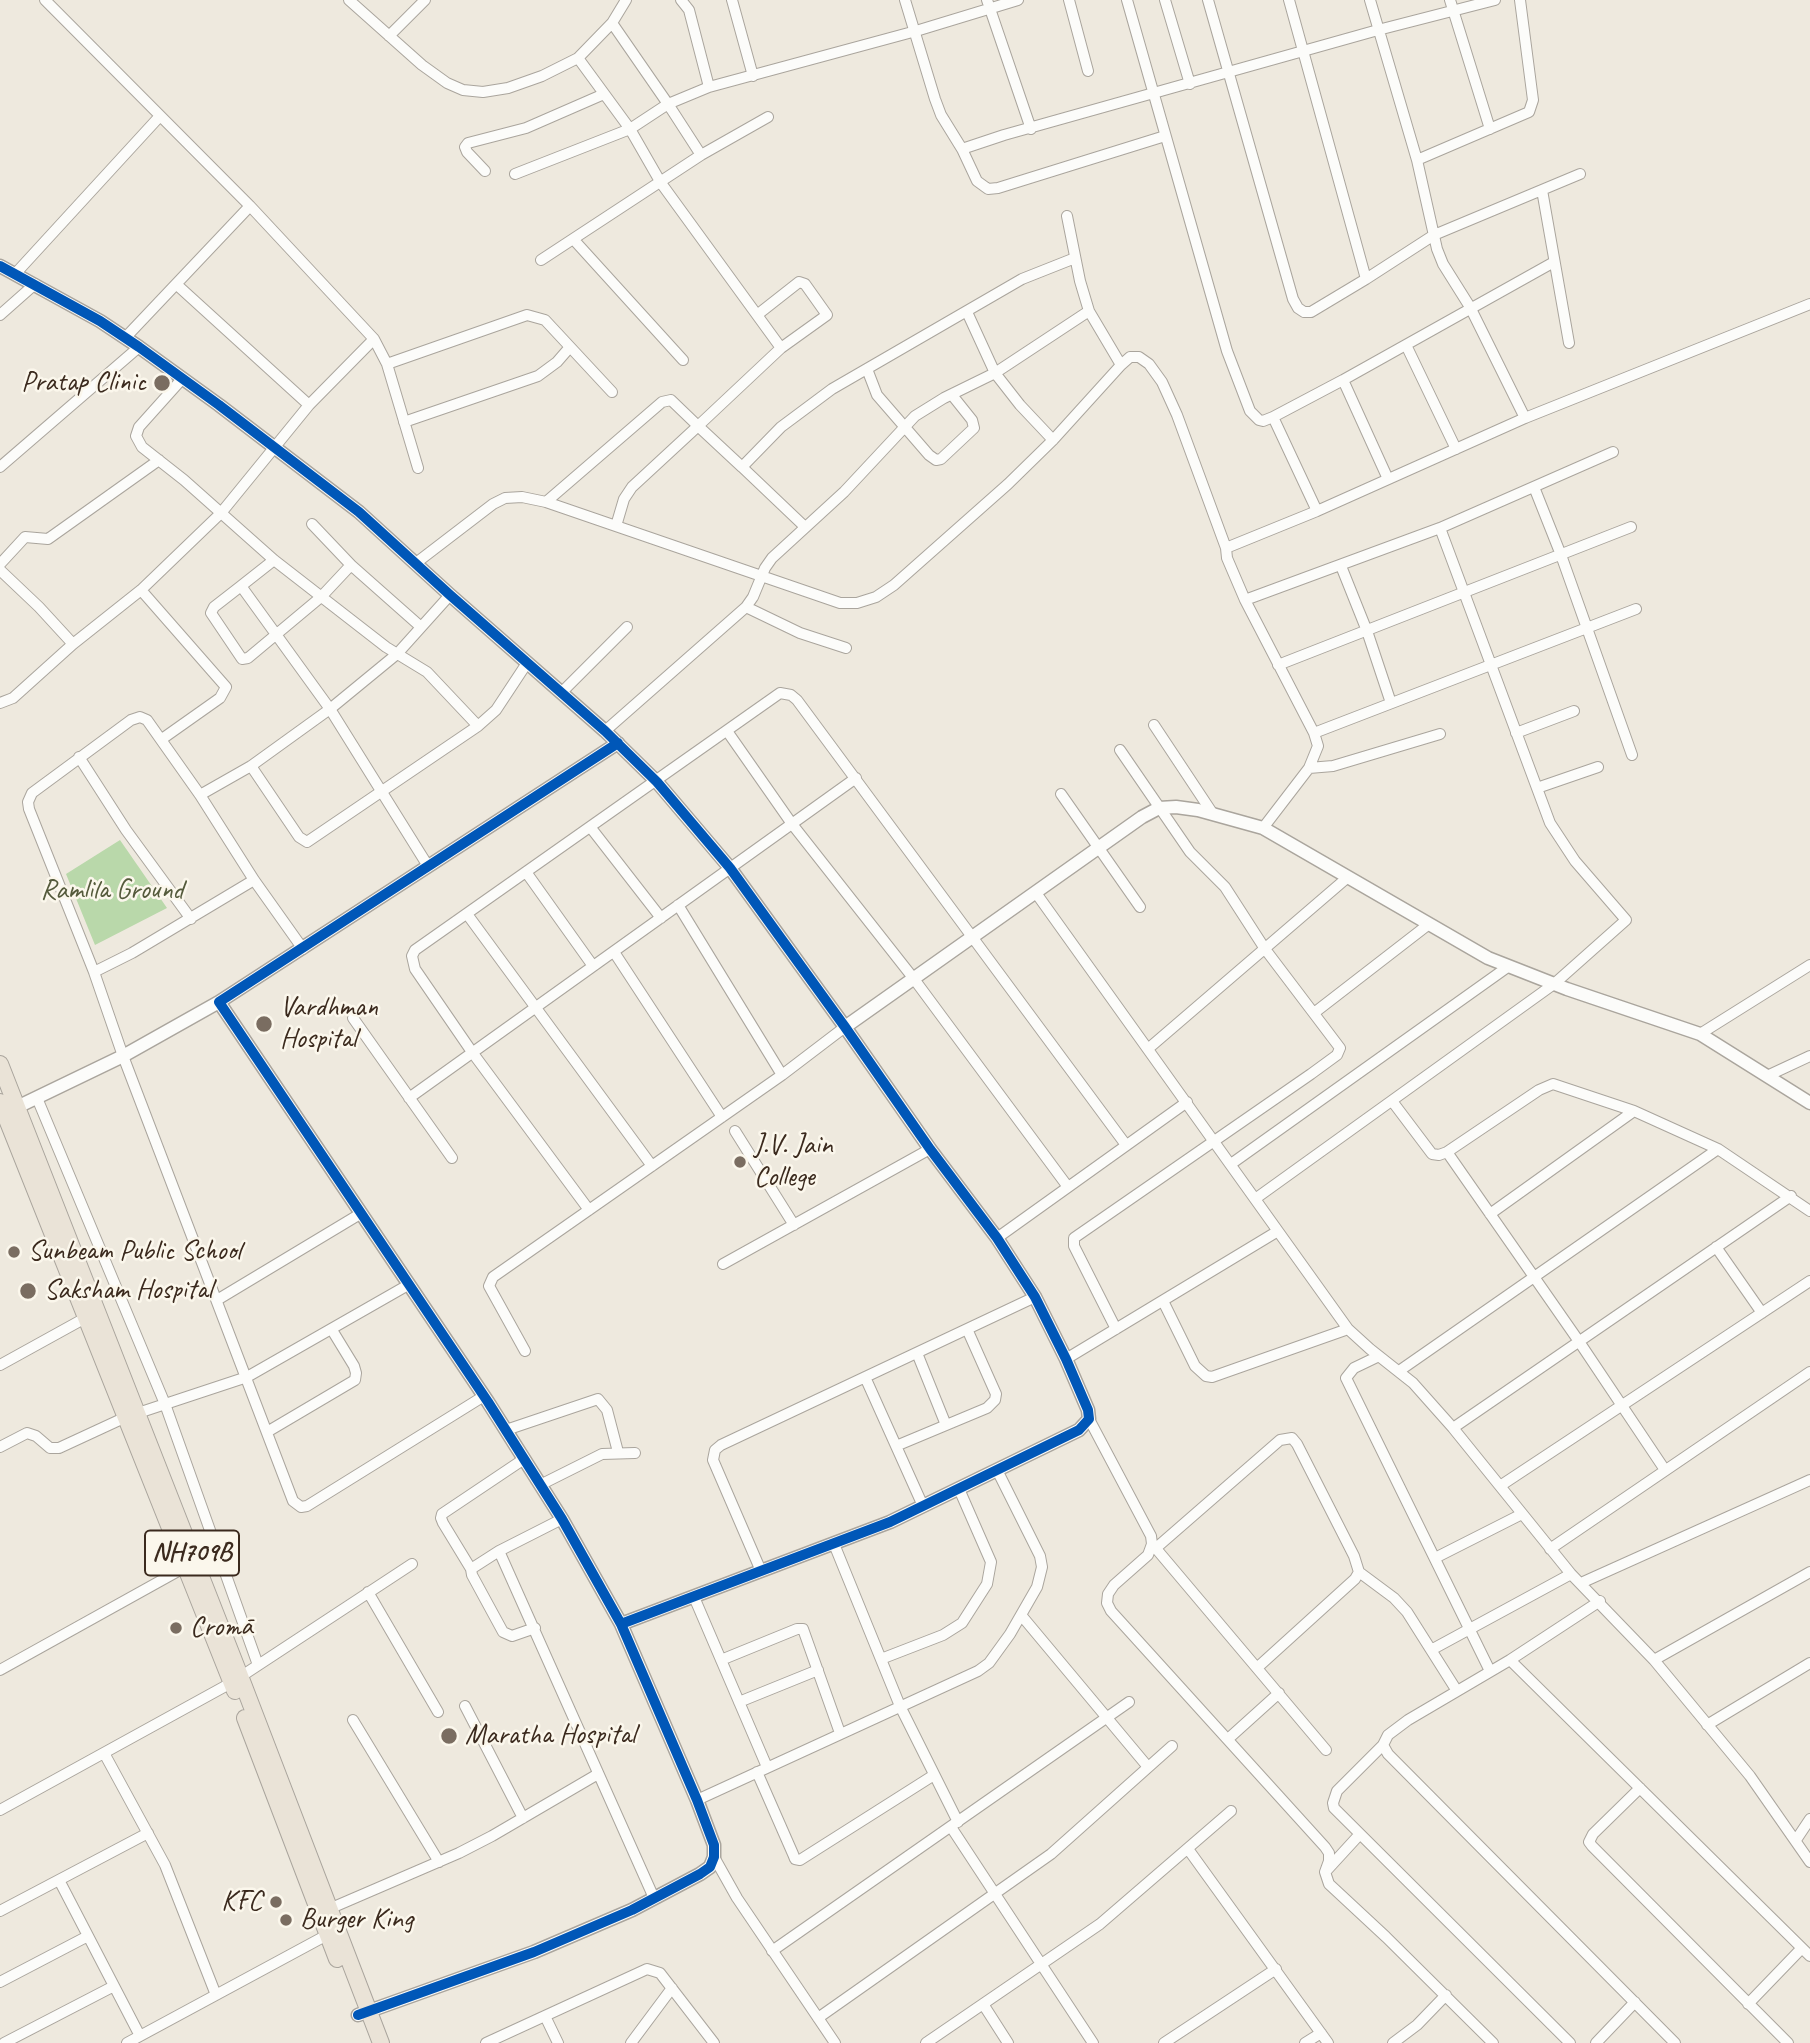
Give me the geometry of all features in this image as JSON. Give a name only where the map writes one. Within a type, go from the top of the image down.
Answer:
[{"type":"highway","name":"NH709B","points":[[0,1064],[5,1111],[87,1317],[132,1415]]},
{"type":"highway","name":"NH709B","points":[[5,1111],[132,1415],[330,1909],[363,2013],[369,2043]]},
{"type":"highway","name":"NH709B","points":[[236,1679],[327,1935],[363,2013],[381,2043]]},
{"type":"street","points":[[45,0],[250,206],[374,339],[387,364],[418,468]]},
{"type":"street","points":[[349,0],[361,4],[389,36],[447,83],[463,90],[482,92],[508,88],[542,76],[578,58],[612,23],[626,0]]},
{"type":"street","points":[[389,36],[425,0]]},
{"type":"street","points":[[681,0],[689,10],[709,87]]},
{"type":"street","points":[[732,0],[753,76]]},
{"type":"street","points":[[905,0],[942,115],[977,181],[988,189],[1165,136]]},
{"type":"street","points":[[515,174],[630,129],[668,104],[709,87],[916,32],[988,4],[1018,0]]},
{"type":"street","points":[[1069,0],[1088,71]]},
{"type":"street","points":[[1126,0],[1227,351],[1250,411],[1259,420],[1273,417],[1343,380],[1554,262]]},
{"type":"street","points":[[1165,0],[1190,84]]},
{"type":"street","points":[[1208,0],[1293,299],[1304,313],[1311,312],[1434,235],[1580,174]]},
{"type":"street","points":[[1289,0],[1366,279]]},
{"type":"street","points":[[1370,0],[1417,160],[1443,264],[1470,307],[1525,418]]},
{"type":"street","points":[[962,149],[1304,52],[1452,5],[1495,0]]},
{"type":"street","points":[[1417,160],[1523,116],[1532,106],[1520,0]]},
{"type":"street","points":[[988,4],[1031,129]]},
{"type":"street","points":[[1452,5],[1490,129]]},
{"type":"street","points":[[612,23],[701,155]]},
{"type":"street","points":[[578,58],[630,129],[661,183],[781,348]]},
{"type":"street","points":[[485,171],[467,152],[465,147],[468,143],[526,128],[604,94]]},
{"type":"street","points":[[16,273],[160,116]]},
{"type":"street","points":[[541,260],[701,155],[768,117]]},
{"type":"street","points":[[1542,190],[1569,343]]},
{"type":"street","points":[[125,338],[250,206]]},
{"type":"street","points":[[1067,216],[1089,311],[1121,365]]},
{"type":"street","points":[[574,240],[683,360]]},
{"type":"street","points":[[742,467],[807,405],[1022,279],[1075,258]]},
{"type":"street","points":[[0,266],[139,347],[359,512],[605,731],[657,782],[730,868],[996,1238],[1035,1297],[1066,1359],[1088,1410],[1089,1419],[1154,1546],[1326,1751]]},
{"type":"street","points":[[616,526],[624,499],[632,487],[781,348],[827,314],[805,284],[799,282],[757,315]]},
{"type":"street","points":[[0,315],[35,284]]},
{"type":"street","points":[[176,284],[309,405]]},
{"type":"street","points":[[1226,548],[1317,511],[1525,418],[1810,304]]},
{"type":"street","points":[[605,731],[746,607],[772,558],[844,492],[904,425],[932,405],[995,373],[1089,311]]},
{"type":"street","points":[[967,312],[995,373],[1053,440]]},
{"type":"street","points":[[387,364],[527,315],[545,320],[612,392]]},
{"type":"street","points":[[0,703],[13,698],[73,644],[141,590],[221,513],[309,405],[374,339]]},
{"type":"street","points":[[1406,345],[1456,449]]},
{"type":"street","points":[[0,467],[139,347]]},
{"type":"street","points":[[404,422],[538,376],[557,362],[570,347]]},
{"type":"street","points":[[416,562],[493,504],[505,498],[522,497],[546,502],[840,603],[856,603],[876,597],[894,585],[1008,484],[1053,440],[1121,365],[1130,357],[1139,357],[1149,364],[1162,382],[1177,415],[1226,548],[1227,558],[1318,746],[1309,768],[1263,828]]},
{"type":"street","points":[[867,369],[877,395],[936,460],[941,459],[974,428],[972,421],[952,395]]},
{"type":"street","points":[[182,379],[139,427],[136,436],[142,447],[274,560],[397,654],[427,672],[478,726]]},
{"type":"street","points":[[1343,380],[1388,479]]},
{"type":"street","points":[[546,502],[662,402],[671,400],[804,526]]},
{"type":"street","points":[[1273,417],[1317,511]]},
{"type":"street","points":[[1245,600],[1440,528],[1613,452]]},
{"type":"street","points":[[0,564],[25,537],[48,539],[159,460]]},
{"type":"street","points":[[1534,487],[1632,755]]},
{"type":"street","points":[[312,524],[351,565],[421,627]]},
{"type":"street","points":[[1278,665],[1631,527]]},
{"type":"street","points":[[1255,1199],[1554,984],[1626,920],[1560,841],[1550,823],[1440,528]]},
{"type":"street","points":[[274,560],[214,607],[211,613],[240,658],[248,658],[321,597],[351,565]]},
{"type":"street","points":[[1341,566],[1367,631],[1391,703]]},
{"type":"street","points":[[0,570],[73,644]]},
{"type":"street","points":[[241,586],[330,709],[428,866]]},
{"type":"street","points":[[141,590],[226,687],[220,698],[162,739]]},
{"type":"street","points":[[200,795],[251,765],[330,709],[397,654],[450,595]]},
{"type":"street","points":[[746,607],[800,633],[846,648]]},
{"type":"street","points":[[1314,733],[1636,609]]},
{"type":"street","points":[[561,693],[627,627]]},
{"type":"street","points":[[251,765],[303,841],[311,839],[478,726],[496,710],[527,663]]},
{"type":"street","points":[[589,1210],[472,1052],[412,961],[412,956],[415,950],[780,693],[791,695],[797,700],[1126,1145]]},
{"type":"street","points":[[1516,733],[1574,711]]},
{"type":"street","points":[[303,949],[147,720],[140,717],[131,720],[32,793],[28,802],[29,809],[94,972],[123,1056],[293,1501],[301,1507],[307,1506],[484,1396]]},
{"type":"street","points":[[1154,725],[1213,814]]},
{"type":"street","points":[[727,731],[792,824],[914,979],[1068,1187]]},
{"type":"street","points":[[1309,768],[1333,766],[1440,734]]},
{"type":"street","points":[[5,1111],[123,1056],[219,1002],[618,743]]},
{"type":"street","points":[[1116,1329],[1072,1242],[1077,1235],[1215,1142],[1339,1051],[1338,1044],[1265,948],[1225,887],[1198,862],[1120,750]]},
{"type":"street","points":[[79,757],[126,830],[191,919]]},
{"type":"street","points":[[1537,788],[1598,767]]},
{"type":"street","points":[[409,1098],[856,778]]},
{"type":"street","points":[[1061,794],[1140,907]]},
{"type":"street","points":[[525,1351],[491,1290],[490,1281],[1142,817],[1159,808],[1198,810],[1263,828],[1488,958],[1554,984],[1700,1034],[1810,1103]]},
{"type":"street","points":[[591,828],[661,918]]},
{"type":"street","points":[[526,872],[593,966]]},
{"type":"street","points":[[1149,1048],[1348,877]]},
{"type":"street","points":[[94,972],[132,953],[254,880]]},
{"type":"street","points":[[1036,893],[1348,1329],[1413,1383],[1453,1428],[1550,1549],[1654,1660],[1750,1776],[1810,1862]]},
{"type":"street","points":[[678,905],[782,1075]]},
{"type":"street","points":[[467,914],[652,1166]]},
{"type":"street","points":[[1314,1013],[1429,924]]},
{"type":"street","points":[[614,951],[722,1117]]},
{"type":"street","points":[[1700,1034],[1810,965]]},
{"type":"street","points":[[1231,1164],[1509,966]]},
{"type":"street","points":[[219,1002],[484,1396],[562,1519],[621,1624],[697,1800],[714,1845],[715,1857],[737,1898],[835,2043]]},
{"type":"street","points":[[353,1018],[452,1158]]},
{"type":"street","points":[[1767,1076],[1810,1056]]},
{"type":"street","points":[[1392,1101],[1432,1154],[1439,1155],[1546,1085],[1562,1086],[1634,1111],[1718,1149],[1810,1211]]},
{"type":"street","points":[[37,1098],[165,1404],[258,1665]]},
{"type":"street","points":[[996,1238],[1187,1101]]},
{"type":"street","points":[[1490,1214],[1634,1111]]},
{"type":"street","points":[[735,1131],[794,1225]]},
{"type":"street","points":[[723,1264],[930,1149]]},
{"type":"street","points":[[1399,1371],[1718,1149]]},
{"type":"street","points":[[1447,1152],[1665,1470]]},
{"type":"street","points":[[1453,1428],[1791,1196]]},
{"type":"street","points":[[217,1300],[360,1214]]},
{"type":"street","points":[[1066,1359],[1278,1231]]},
{"type":"street","points":[[1716,1247],[1762,1313]]},
{"type":"street","points":[[1500,1486],[1810,1281]]},
{"type":"street","points":[[0,1447],[27,1433],[36,1436],[50,1448],[59,1448],[132,1415],[247,1377],[408,1285]]},
{"type":"street","points":[[761,1571],[713,1460],[715,1450],[1035,1297]]},
{"type":"street","points":[[1163,1301],[1195,1366],[1206,1376],[1221,1374],[1348,1329]]},
{"type":"street","points":[[0,1365],[87,1317]]},
{"type":"street","points":[[267,1432],[355,1380],[354,1366],[332,1329]]},
{"type":"street","points":[[896,1446],[987,1408],[995,1400],[996,1394],[967,1329]]},
{"type":"street","points":[[916,1353],[946,1425]]},
{"type":"street","points":[[1379,1356],[1354,1368],[1346,1377],[1490,1671]]},
{"type":"street","points":[[1550,1549],[1810,1372]]},
{"type":"street","points":[[865,1377],[923,1506]]},
{"type":"street","points":[[506,1430],[598,1399],[607,1410],[618,1452]]},
{"type":"street","points":[[621,1624],[890,1522],[1079,1430],[1089,1419]]},
{"type":"street","points":[[1457,1691],[1401,1605],[1359,1572],[1354,1556],[1292,1438],[1286,1438],[1270,1447],[1154,1546],[1108,1594],[1107,1603],[1111,1611],[1325,1847],[1329,1853],[1325,1879],[1329,1884],[1493,2043]]},
{"type":"street","points":[[540,1485],[602,1454],[635,1453]]},
{"type":"street","points":[[524,1459],[442,1514],[441,1518],[503,1632],[512,1636],[535,1628]]},
{"type":"street","points":[[697,1800],[978,1671],[989,1663],[1037,1587],[1042,1567],[1040,1556],[997,1470]]},
{"type":"street","points":[[1580,1583],[1810,1480]]},
{"type":"street","points":[[881,1659],[943,1634],[962,1623],[987,1584],[991,1562],[960,1489]]},
{"type":"street","points":[[1435,1558],[1522,1514]]},
{"type":"street","points":[[471,1569],[499,1551],[562,1519]]},
{"type":"street","points":[[834,1544],[900,1706],[934,1775],[954,1824],[1040,1965],[1093,2043]]},
{"type":"street","points":[[499,1551],[654,1898]]},
{"type":"street","points":[[0,1810],[236,1679],[412,1564]]},
{"type":"street","points":[[0,1670],[190,1565]]},
{"type":"street","points":[[1258,1667],[1355,1579],[1359,1572]]},
{"type":"street","points":[[1654,1660],[1810,1572]]},
{"type":"street","points":[[1431,1650],[1572,1574]]},
{"type":"street","points":[[368,1592],[438,1712]]},
{"type":"street","points":[[694,1597],[739,1702],[795,1859],[800,1860],[934,1775]]},
{"type":"street","points":[[1562,2040],[1334,1808],[1334,1797],[1383,1745],[1384,1739],[1396,1727],[1510,1660],[1600,1601]]},
{"type":"street","points":[[1021,1615],[1148,1767]]},
{"type":"street","points":[[721,1660],[803,1629],[840,1733]]},
{"type":"street","points":[[1510,1660],[1810,1956]]},
{"type":"street","points":[[1707,1725],[1810,1663]]},
{"type":"street","points":[[739,1702],[818,1670]]},
{"type":"street","points":[[1228,1739],[1279,1693]]},
{"type":"street","points":[[772,1951],[1129,1702]]},
{"type":"street","points":[[465,1706],[523,1818]]},
{"type":"street","points":[[353,1720],[439,1861]]},
{"type":"street","points":[[1383,1745],[1388,1754],[1675,2043]]},
{"type":"street","points":[[818,2018],[1051,1854],[1172,1746]]},
{"type":"street","points":[[104,1753],[165,1865],[216,1995]]},
{"type":"street","points":[[330,1909],[492,1836],[598,1774]]},
{"type":"street","points":[[1640,1788],[1592,1834],[1590,1842],[1788,2043]]},
{"type":"street","points":[[926,2043],[1108,1917],[1231,1811]]},
{"type":"street","points":[[1796,1840],[1810,1819]]},
{"type":"street","points":[[0,1911],[148,1833]]},
{"type":"street","points":[[1325,1872],[1360,1834]]},
{"type":"street","points":[[1188,1849],[1328,2043]]},
{"type":"street","points":[[363,2013],[534,1952],[601,1924],[699,1874],[710,1867],[715,1857]]},
{"type":"street","points":[[58,1880],[140,2036]]},
{"type":"street","points":[[127,2043],[327,1935]]},
{"type":"street","points":[[0,1982],[88,1936]]},
{"type":"street","points":[[1748,2004],[1802,1948]]},
{"type":"street","points":[[486,2043],[647,1969],[660,1973],[714,2043]]},
{"type":"street","points":[[1164,2043],[1276,1969]]},
{"type":"street","points":[[4,2043],[114,1986]]},
{"type":"street","points":[[631,2043],[672,1988]]},
{"type":"street","points":[[1393,2043],[1417,2025],[1446,1996]]},
{"type":"street","points":[[1597,2043],[1635,2002]]},
{"type":"street","points":[[983,2004],[1008,2043]]},
{"type":"street","points":[[545,2016],[558,2043]]},
{"type":"street","points":[[1306,2043],[1321,2033]]},
{"type":"green space","name":"Ramlila Ground","points":[[120,840],[167,908],[95,945],[66,874]]},
{"type":"cycle path","points":[[0,266],[100,321],[139,347],[359,512],[605,731],[657,782],[730,868],[930,1149],[997,1238],[1035,1297],[1066,1359],[1088,1410],[1089,1419],[1079,1430],[890,1522],[621,1624]]},
{"type":"cycle path","points":[[358,2015],[534,1952],[632,1910],[710,1867],[714,1857],[714,1845],[621,1624],[562,1519],[488,1402],[219,1002],[618,743]]},
{"type":"place","name":"Pratap Clinic","points":[[162,383]]},
{"type":"place","name":"Vardhman Hospital","points":[[264,1024]]},
{"type":"place","name":"J.V. Jain College","points":[[740,1162]]},
{"type":"place","name":"Sunbeam Public School","points":[[14,1252]]},
{"type":"place","name":"Saksham Hospital","points":[[28,1291]]},
{"type":"place","name":"Cromā","points":[[176,1628]]},
{"type":"place","name":"Maratha Hospital","points":[[449,1736]]},
{"type":"place","name":"KFC","points":[[276,1902]]},
{"type":"place","name":"Burger King","points":[[286,1920]]}]
